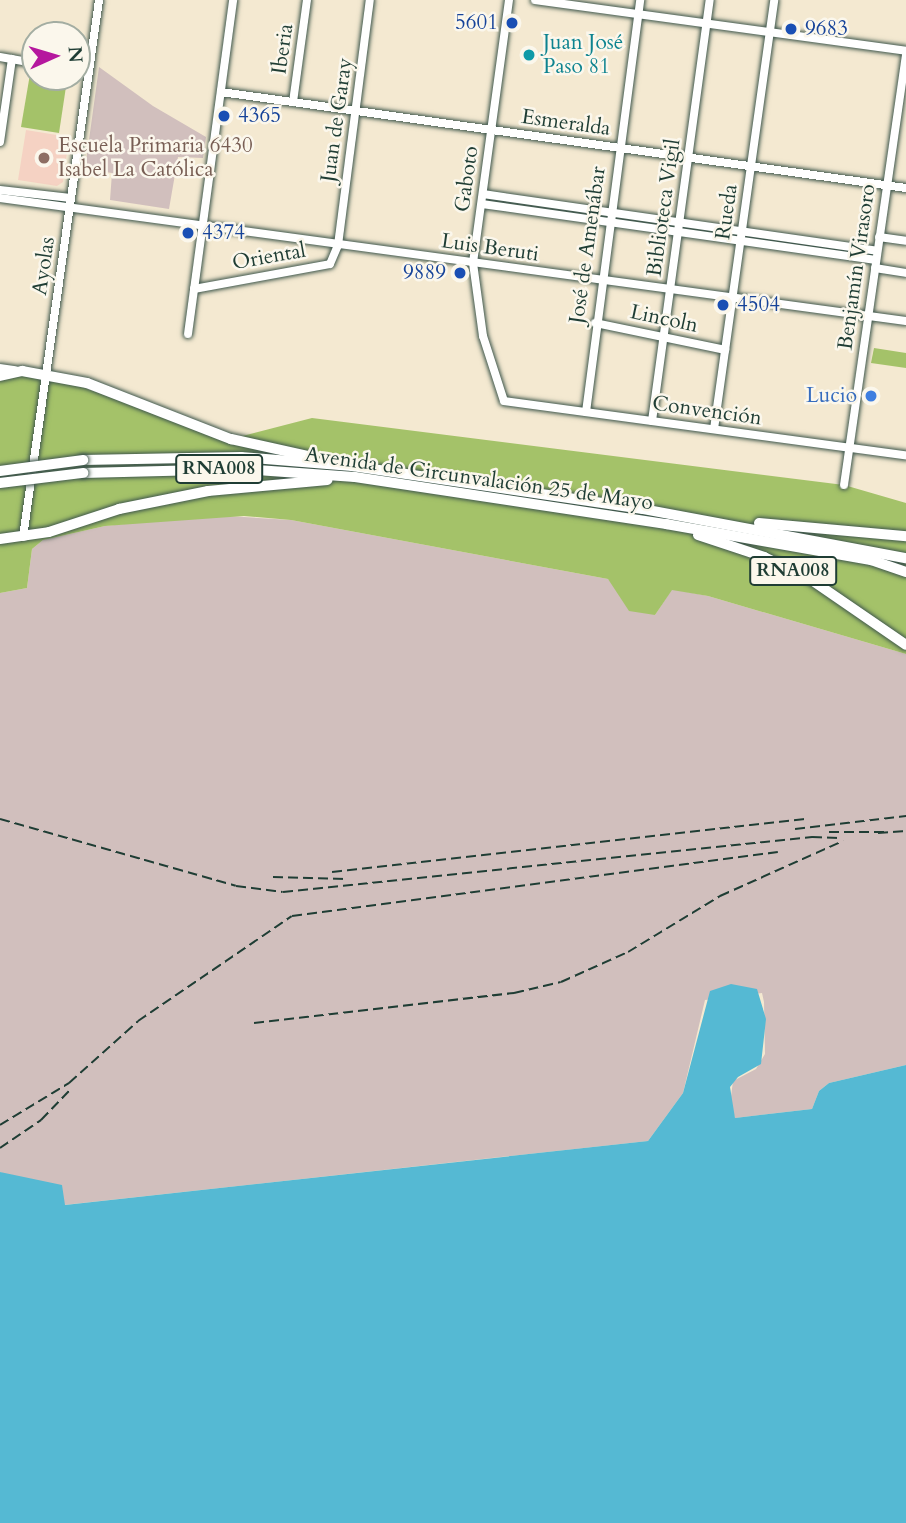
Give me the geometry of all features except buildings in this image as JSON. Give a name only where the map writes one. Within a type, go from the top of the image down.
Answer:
[{"type":"highway","points":[[0,376],[22,371],[47,374]]},
{"type":"highway","name":"RNA008","points":[[47,374],[88,383],[231,439],[353,472]]},
{"type":"highway","name":"Avenida de Circunvalación 25 de Mayo","points":[[0,471],[83,460],[241,457],[690,517],[906,558]]},
{"type":"highway","name":"Avenida de Circunvalación 25 de Mayo","points":[[0,484],[83,473],[243,469],[353,472],[871,560],[906,572]]},
{"type":"highway","points":[[0,539],[23,537],[119,509],[208,491],[353,472]]},
{"type":"highway","points":[[690,517],[906,536]]},
{"type":"highway","name":"RNA008","points":[[666,524],[764,557],[810,579],[906,645]]},
{"type":"street","name":"Ayolas","points":[[91,58],[99,0]]},
{"type":"street","points":[[188,334],[233,0]]},
{"type":"street","name":"Iberia","points":[[293,102],[307,0]]},
{"type":"street","name":"Juan de Garay","points":[[338,245],[370,0]]},
{"type":"street","name":"Gaboto","points":[[504,401],[483,336],[473,263],[509,0]]},
{"type":"street","points":[[535,0],[906,52]]},
{"type":"street","name":"José de Amenábar","points":[[586,412],[599,282],[640,0]]},
{"type":"street","name":"Biblioteca Vigil","points":[[652,421],[710,0]]},
{"type":"street","name":"Rueda","points":[[714,429],[774,0]]},
{"type":"street","name":"Benjamín Virasoro","points":[[844,485],[906,52]]},
{"type":"street","points":[[0,57],[21,61]]},
{"type":"street","points":[[0,142],[12,59]]},
{"type":"street","name":"Ayolas","points":[[23,537],[86,91]]},
{"type":"street","name":"Esmeralda","points":[[221,92],[906,188]]},
{"type":"street","points":[[896,120],[906,121]]},
{"type":"street","points":[[0,190],[71,202]]},
{"type":"street","points":[[0,198],[71,202]]},
{"type":"street","points":[[482,199],[741,236],[876,260],[906,273]]},
{"type":"street","name":"Luis Beruti","points":[[71,202],[338,245],[906,321]]},
{"type":"street","points":[[879,237],[906,241]]},
{"type":"street","name":"Oriental","points":[[194,289],[330,264],[338,245]]},
{"type":"street","name":"Lincoln","points":[[595,323],[664,334],[725,350]]},
{"type":"street","points":[[0,368],[22,371]]},
{"type":"street","name":"Convención","points":[[504,401],[906,455]]},
{"type":"shaded area","points":[[99,67],[153,106],[206,137],[203,158],[178,157],[169,209],[110,200],[112,173],[85,169]]},
{"type":"shaded area","name":"Escuela Primaria 6430 Isabel La Católica","points":[[26,130],[69,137],[63,182],[57,186],[18,180]]},
{"type":"shaded area","points":[[212,515],[291,520],[608,579],[655,615],[672,589],[708,596],[906,654],[906,1065],[829,1083],[819,1091],[812,1109],[735,1118],[730,1104],[733,1081],[756,1069],[765,1054],[762,993],[705,1000],[683,1093],[648,1141],[64,1205],[0,1172],[0,593],[27,588],[32,549],[43,540],[105,526]]},
{"type":"green space","points":[[27,91],[65,91],[59,133],[21,127]]},
{"type":"green space","points":[[874,348],[906,353],[906,368],[871,363]]},
{"type":"green space","points":[[0,368],[47,375],[231,439],[312,418],[844,485],[906,503],[906,654],[708,596],[672,590],[655,615],[629,611],[608,579],[291,520],[244,516],[105,526],[43,540],[32,549],[27,588],[0,593]]},
{"type":"water","points":[[731,984],[757,989],[766,1019],[761,1064],[738,1077],[730,1087],[735,1118],[812,1109],[819,1091],[829,1083],[906,1065],[906,1523],[0,1523],[0,1172],[62,1185],[65,1205],[648,1141],[683,1093],[710,991]]},
{"type":"railway","points":[[795,829],[906,816]]},
{"type":"railway","points":[[0,819],[236,886],[283,892],[812,837],[839,838]]},
{"type":"railway","points":[[332,872],[805,819]]},
{"type":"railway","points":[[878,833],[906,831]]},
{"type":"railway","points":[[829,832],[886,832]]},
{"type":"railway","points":[[254,1023],[514,993],[561,982],[628,952],[720,896],[843,841]]},
{"type":"railway","points":[[0,1125],[69,1083],[138,1021],[292,916],[778,852]]},
{"type":"railway","points":[[273,877],[346,879]]},
{"type":"railway","points":[[0,1148],[41,1120],[70,1090]]},
{"type":"place","name":"5601","points":[[512,23]]},
{"type":"place","name":"9683","points":[[791,29]]},
{"type":"place","name":"Juan José Paso 81","points":[[529,55]]},
{"type":"place","name":"4365","points":[[224,116]]},
{"type":"place","name":"Escuela Primaria 6430 Isabel La Católica","points":[[44,158]]},
{"type":"place","name":"4374","points":[[188,233]]},
{"type":"place","name":"9889","points":[[460,273]]},
{"type":"place","name":"4504","points":[[723,305]]},
{"type":"place","name":"Lucio","points":[[871,396]]}]
